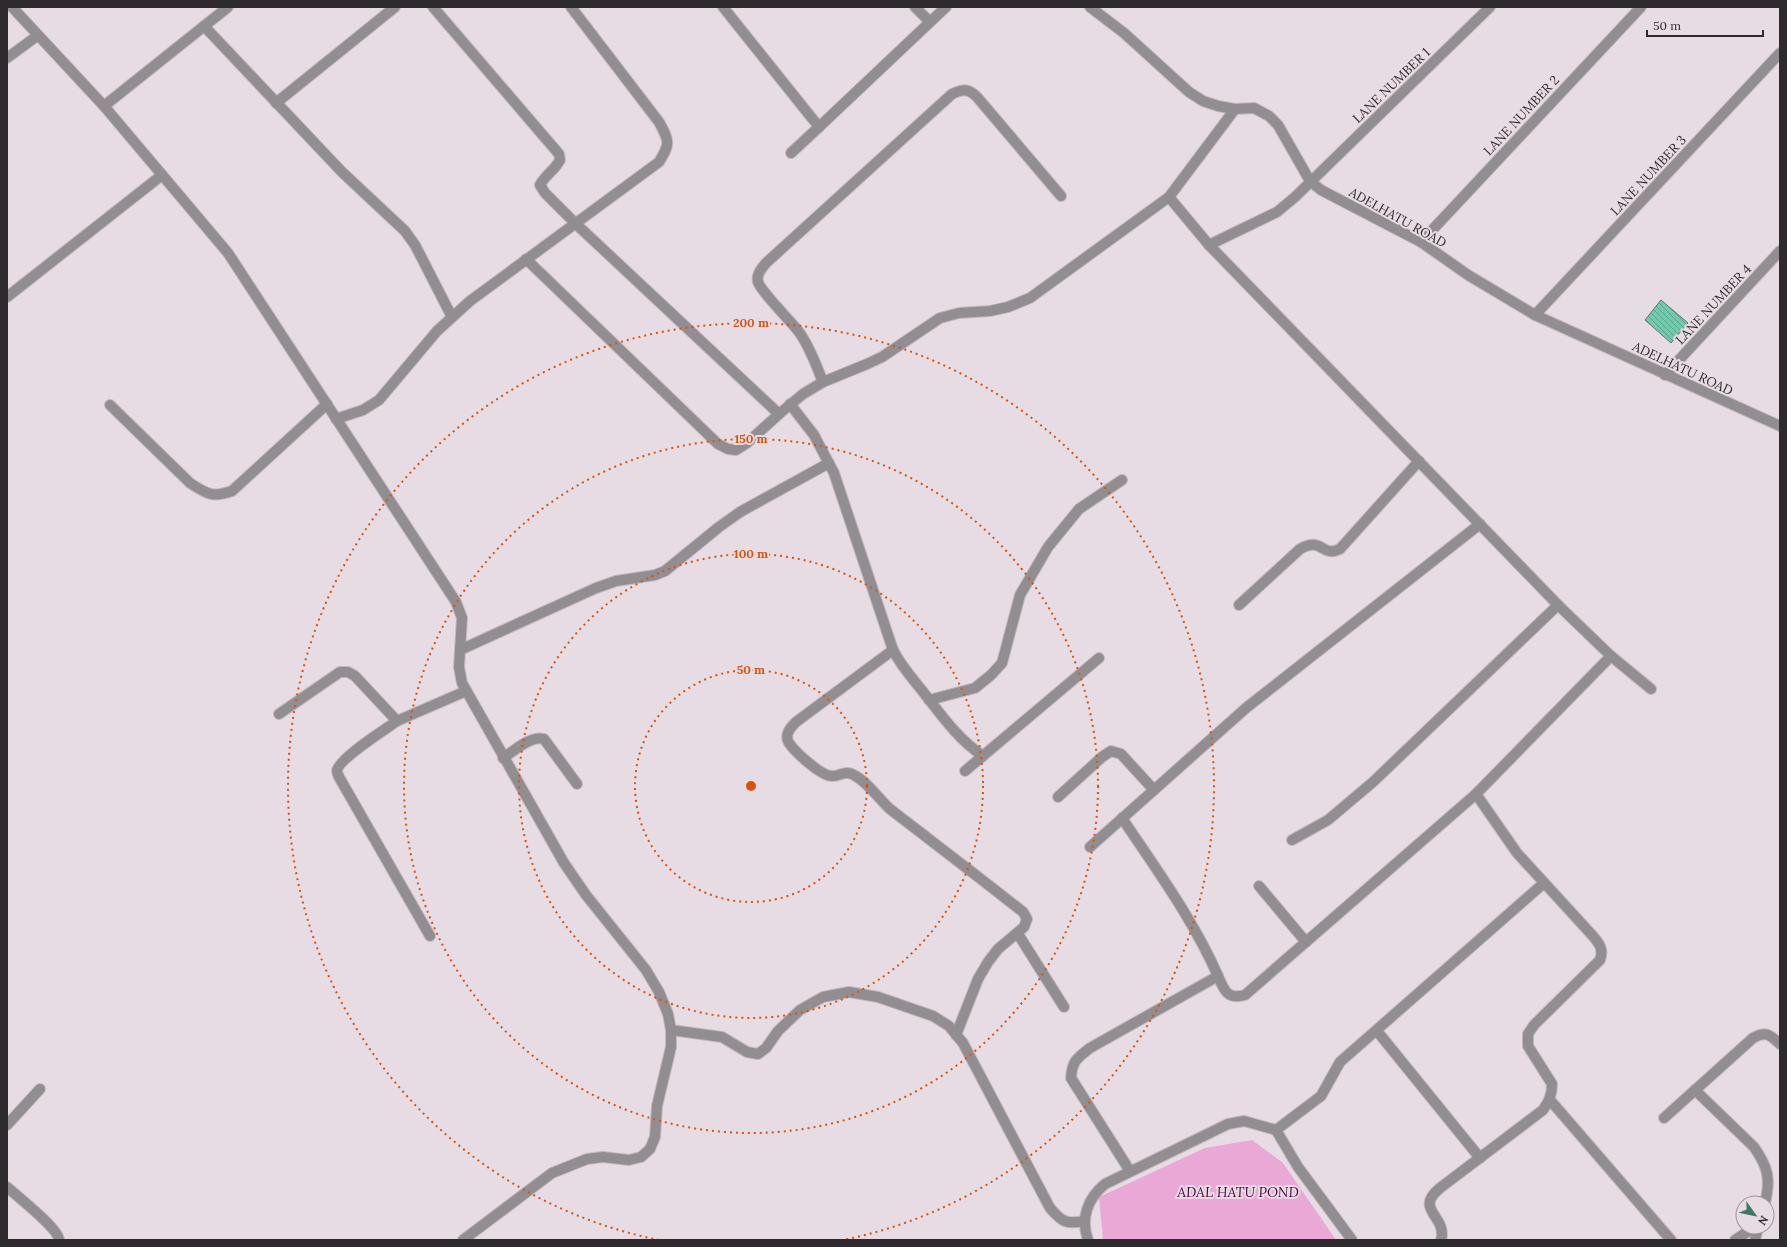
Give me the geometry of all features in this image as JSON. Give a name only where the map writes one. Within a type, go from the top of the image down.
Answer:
[{"type":"street","points":[[12,7],[37,36],[104,106],[228,253],[456,602],[462,618],[459,667],[462,683],[466,691],[564,863],[586,895],[646,970],[659,992],[668,1014],[672,1030],[671,1047],[657,1106],[655,1138],[650,1149],[641,1157],[629,1160],[603,1157],[587,1159],[552,1173],[463,1240]]},
{"type":"street","points":[[104,106],[228,7]]},
{"type":"street","points":[[276,103],[396,7]]},
{"type":"street","points":[[433,7],[559,154],[560,160],[557,167],[543,179],[540,185],[544,193],[779,414]]},
{"type":"street","points":[[336,419],[363,410],[379,400],[437,331],[470,301],[659,162],[668,148],[666,134],[659,122],[571,7]]},
{"type":"street","points":[[723,7],[819,127]]},
{"type":"street","points":[[915,7],[930,22]]},
{"type":"street","points":[[792,153],[946,7]]},
{"type":"street","name":"ADELHATU ROAD","points":[[1091,7],[1124,33],[1189,92],[1203,101],[1218,106],[1235,109],[1254,108],[1269,116],[1278,125],[1310,181],[1321,190],[1421,242],[1468,275],[1535,315],[1780,426]]},
{"type":"street","name":"LANE NUMBER 1","points":[[1209,246],[1277,212],[1490,7]]},
{"type":"street","name":"LANE NUMBER 2","points":[[1421,242],[1641,7]]},
{"type":"street","points":[[204,26],[342,172],[405,231],[415,245],[452,317]]},
{"type":"street","points":[[7,58],[37,36]]},
{"type":"street","name":"LANE NUMBER 3","points":[[1535,315],[1780,53]]},
{"type":"street","points":[[823,382],[806,343],[758,282],[758,273],[766,263],[952,94],[962,89],[970,90],[977,96],[1061,196]]},
{"type":"street","points":[[526,259],[718,444],[728,449],[736,450],[747,443],[790,404],[823,382],[882,357],[940,318],[959,313],[990,311],[1008,307],[1030,298],[1169,197],[1235,109]]},
{"type":"street","points":[[7,297],[162,175]]},
{"type":"street","points":[[1169,197],[1209,246],[1419,460],[1558,605],[1612,656],[1651,689]]},
{"type":"street","name":"LANE NUMBER 4","points":[[1665,375],[1780,251]]},
{"type":"street","points":[[110,404],[190,483],[206,493],[218,496],[232,492],[327,404]]},
{"type":"street","points":[[790,404],[814,434],[829,463],[893,650],[904,668],[959,737],[968,746],[983,756]]},
{"type":"street","points":[[1239,605],[1300,549],[1310,544],[1316,544],[1325,550],[1334,552],[1340,549],[1419,460]]},
{"type":"street","points":[[460,650],[596,588],[616,581],[655,575],[666,571],[719,527],[740,512],[829,463]]},
{"type":"street","points":[[929,700],[974,688],[992,675],[1002,663],[1020,595],[1048,546],[1079,509],[1122,480]]},
{"type":"street","points":[[1090,847],[1246,708],[1286,675],[1480,524]]},
{"type":"street","points":[[1292,840],[1328,820],[1373,782],[1558,605]]},
{"type":"street","points":[[893,650],[796,722],[789,729],[787,738],[790,744],[816,769],[825,775],[833,777],[843,772],[859,778],[890,808],[1023,912],[1027,919],[1024,927],[1018,934],[998,948],[988,962],[978,979],[956,1035]]},
{"type":"street","points":[[1122,818],[1205,945],[1224,990],[1230,995],[1238,997],[1245,995],[1476,794],[1612,656]]},
{"type":"street","points":[[965,771],[1099,658]]},
{"type":"street","points":[[279,714],[340,672],[348,672],[355,676],[397,721]]},
{"type":"street","points":[[430,936],[339,777],[337,771],[340,764],[347,757],[397,721],[466,691]]},
{"type":"street","points":[[504,758],[538,737],[544,739],[577,784]]},
{"type":"street","points":[[1058,798],[1102,757],[1111,751],[1121,754],[1154,790]]},
{"type":"street","points":[[1441,1240],[1442,1228],[1429,1205],[1429,1200],[1432,1194],[1543,1110],[1550,1100],[1552,1084],[1528,1046],[1528,1034],[1534,1025],[1600,960],[1602,952],[1599,944],[1592,935],[1517,853],[1476,794]]},
{"type":"street","points":[[1276,1130],[1321,1096],[1340,1062],[1378,1031],[1544,883]]},
{"type":"street","points":[[1259,886],[1306,942]]},
{"type":"street","points":[[1018,934],[1064,1006]]},
{"type":"street","points":[[1130,1171],[1071,1078],[1076,1058],[1090,1048],[1218,976]]},
{"type":"street","points":[[672,1030],[722,1037],[747,1052],[758,1054],[766,1048],[778,1031],[800,1010],[823,997],[849,992],[878,997],[933,1016],[949,1026],[963,1043],[1050,1208],[1059,1219],[1068,1224],[1085,1221]]},
{"type":"street","points":[[1378,1031],[1480,1158]]},
{"type":"street","points":[[1664,1118],[1752,1038],[1761,1034],[1766,1034],[1780,1044]]},
{"type":"street","points":[[7,1125],[40,1089]]},
{"type":"street","points":[[1695,1090],[1754,1147],[1759,1154],[1766,1169],[1769,1186],[1767,1195]]},
{"type":"street","points":[[1550,1100],[1671,1240]]},
{"type":"street","points":[[1088,1240],[1085,1221],[1088,1205],[1098,1190],[1105,1184],[1228,1124],[1236,1122],[1252,1122],[1276,1130],[1298,1167],[1352,1240]]},
{"type":"street","points":[[7,1187],[52,1227],[59,1237],[59,1240]]},
{"type":"water","name":"ADAL HATU POND","points":[[1252,1140],[1283,1163],[1336,1240],[1103,1240],[1099,1197],[1205,1148]]},
{"type":"building","points":[[1661,300],[1688,323],[1671,343],[1645,320]]}]
